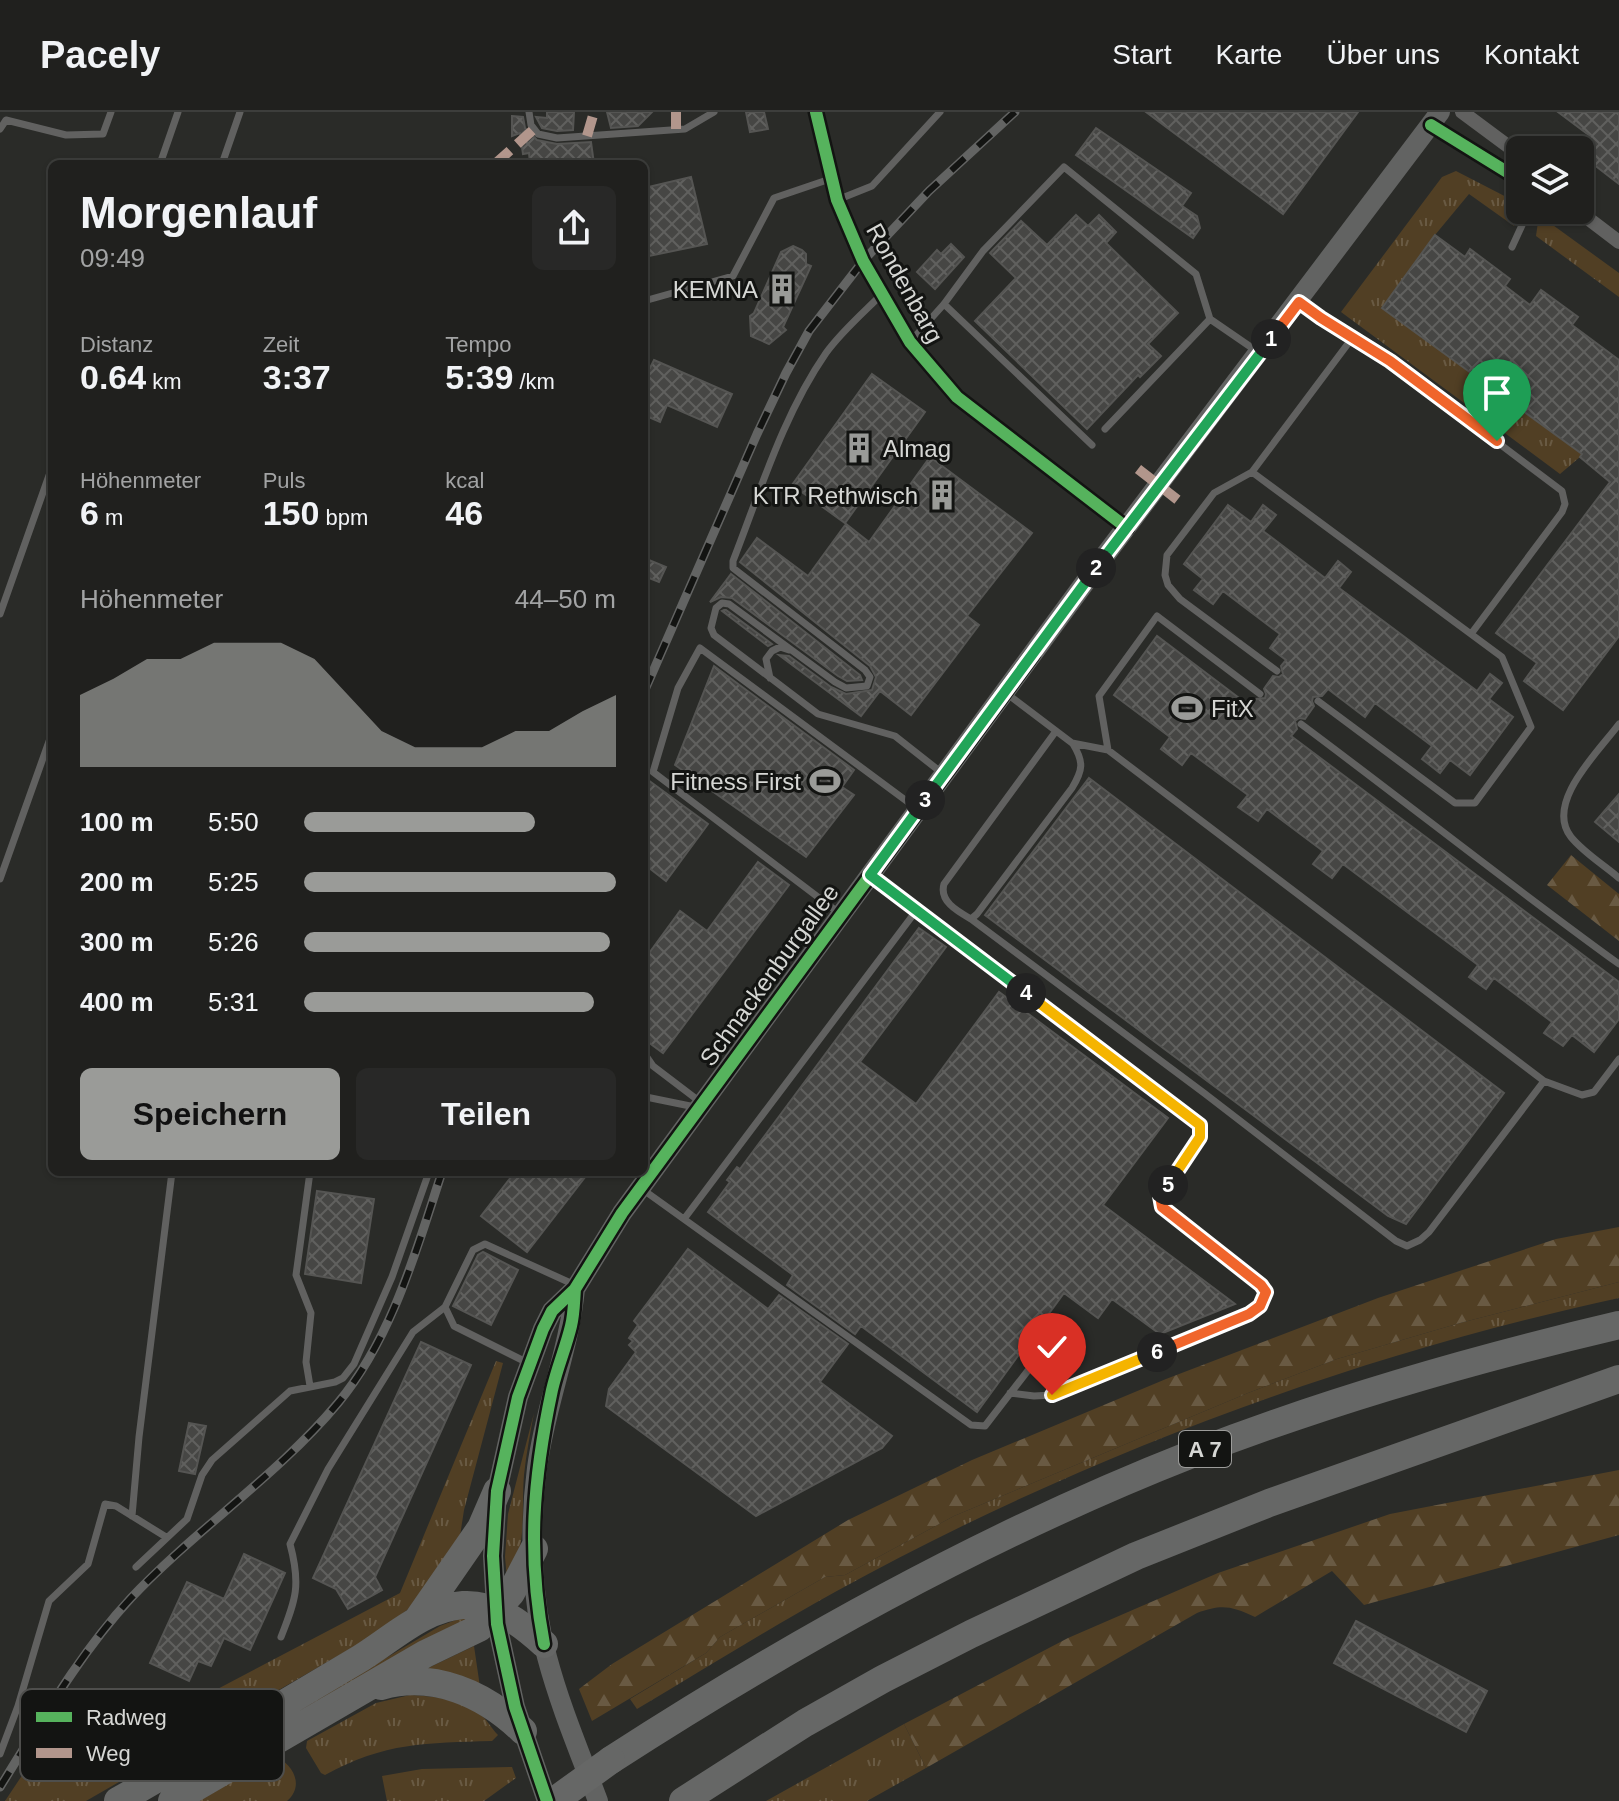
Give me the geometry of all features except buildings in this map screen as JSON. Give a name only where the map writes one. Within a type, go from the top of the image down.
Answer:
[{"type":"highway","name":"A 7","points":[[554,1801],[701,1702],[815,1636],[910,1584],[1056,1512],[1191,1454],[1314,1409],[1519,1348],[1619,1325]]},
{"type":"highway","points":[[683,1801],[805,1723],[870,1687],[1050,1595],[1136,1556],[1269,1503],[1619,1379]]},
{"type":"highway","points":[[1420,1450],[1619,1400]]},
{"type":"highway","points":[[415,1622],[481,1528],[497,1491]]},
{"type":"highway","points":[[284,1736],[425,1654],[479,1628],[511,1593],[534,1549]]},
{"type":"highway","points":[[284,1704],[381,1647],[415,1622],[442,1609],[465,1605],[496,1611],[521,1624],[544,1644]]},
{"type":"highway","points":[[361,1692],[414,1680],[445,1684],[499,1710],[523,1731]]},
{"type":"highway","points":[[118,1801],[152,1781]]},
{"type":"highway","points":[[172,1801],[207,1781]]},
{"type":"main road","name":"Schnackenburgallee","points":[[648,1171],[700,1106],[943,774],[1436,119]]},
{"type":"main road","name":"Schnackenburgallee","points":[[547,1801],[506,1669],[496,1611],[493,1543],[497,1491],[503,1457],[530,1364],[552,1311],[576,1288],[644,1176]]},
{"type":"main road","name":"Schnackenburgallee","points":[[576,1288],[572,1323],[553,1387],[537,1468],[534,1549],[544,1644],[559,1697],[598,1801]]},
{"type":"street","name":"Rondenbarg","points":[[816,112],[837,200],[863,261],[910,342],[957,397],[1127,528]]},
{"type":"street","points":[[1462,112],[1506,145]]},
{"type":"street","points":[[1436,119],[1506,170]]},
{"type":"street","points":[[1594,223],[1618,241]]},
{"type":"lane","points":[[0,129],[6,120],[66,135],[103,134],[111,112]]},
{"type":"lane","points":[[161,160],[178,112]]},
{"type":"lane","points":[[223,160],[240,112]]},
{"type":"lane","points":[[529,112],[531,125],[538,134],[557,138],[685,129],[714,112]]},
{"type":"lane","points":[[837,200],[872,186],[940,112]]},
{"type":"lane","points":[[910,342],[944,304],[983,251],[1064,167],[1196,274],[1210,319],[1260,354]]},
{"type":"lane","points":[[648,300],[733,276],[774,198],[830,179]]},
{"type":"lane","points":[[1512,247],[1523,224]]},
{"type":"lane","points":[[881,294],[827,351],[801,395],[733,561],[737,574],[865,670],[870,677],[867,686],[846,688],[729,604],[722,603],[716,608],[711,628],[714,635],[818,714],[895,736],[943,774]]},
{"type":"lane","points":[[1299,302],[1402,369],[1562,491],[1565,504],[1562,512],[1471,634]]},
{"type":"lane","points":[[944,304],[1092,445]]},
{"type":"lane","points":[[1105,429],[1210,319]]},
{"type":"lane","points":[[1277,671],[1180,599],[1168,585],[1165,575],[1167,555],[1214,493],[1252,472],[1353,337]]},
{"type":"lane","points":[[1252,472],[1502,657],[1531,727],[1475,803],[1455,803],[1318,701]]},
{"type":"lane","points":[[0,614],[48,478]]},
{"type":"lane","points":[[1108,750],[1099,696],[1157,616],[1260,694]]},
{"type":"lane","points":[[770,678],[766,659],[772,651],[780,647],[795,652]]},
{"type":"lane","points":[[841,915],[653,772],[678,688],[700,648],[918,809]]},
{"type":"lane","points":[[1005,692],[1072,743],[1108,750],[1544,1081],[1589,1095],[1619,1059]]},
{"type":"lane","points":[[1301,724],[1460,843],[1522,894],[1619,964]]},
{"type":"lane","points":[[1619,724],[1568,792],[1563,816],[1572,838],[1619,878]]},
{"type":"lane","points":[[1056,731],[944,884],[943,898],[1396,1241],[1407,1246],[1420,1240],[1544,1081]]},
{"type":"lane","points":[[971,919],[1079,777],[1083,766],[1072,743]]},
{"type":"lane","points":[[0,879],[48,744]]},
{"type":"lane","points":[[870,875],[1200,1125],[1200,1137],[1160,1201],[1162,1207],[1266,1292],[1260,1306],[1249,1314],[1052,1395],[1010,1393]]},
{"type":"lane","points":[[684,1219],[916,911]]},
{"type":"lane","points":[[648,1059],[700,1106]]},
{"type":"lane","points":[[648,1097],[700,1106]]},
{"type":"lane","points":[[132,1516],[172,1176]]},
{"type":"lane","points":[[309,1176],[296,1275],[311,1313],[306,1362],[310,1386]]},
{"type":"lane","points":[[136,1567],[187,1519],[202,1475],[212,1460],[290,1391],[335,1382],[343,1378],[354,1364],[392,1277],[428,1176]]},
{"type":"lane","points":[[646,1176],[684,1219],[971,1425],[985,1426],[1060,1329]]},
{"type":"lane","points":[[281,1637],[296,1599],[296,1566],[290,1544],[328,1469],[413,1332],[445,1307],[473,1250],[485,1244],[576,1288]]},
{"type":"lane","points":[[445,1307],[454,1326],[530,1364]]},
{"type":"lane","points":[[23,1689],[49,1601],[88,1564],[105,1504],[116,1506],[166,1537]]},
{"type":"lane","points":[[0,1754],[20,1699]]},
{"type":"green space","points":[[1456,171],[1506,197],[1506,220],[1469,194],[1382,308],[1559,437],[1606,418],[1580,457],[1560,474],[1341,312],[1442,177]]},
{"type":"green space","points":[[1538,224],[1551,224],[1619,273],[1619,297],[1536,236]]},
{"type":"green space","points":[[1571,855],[1619,894],[1619,941],[1547,885]]},
{"type":"green space","points":[[1619,1227],[1619,1282],[1337,1359],[954,1516],[845,1575],[825,1577],[720,1637],[706,1653],[592,1721],[579,1689],[612,1664],[848,1520],[972,1460],[1166,1379],[1378,1298],[1556,1239]]},
{"type":"green space","points":[[1619,1282],[1619,1298],[1518,1322],[1316,1381],[1118,1456],[1021,1498],[927,1544],[810,1606],[637,1709],[630,1699],[706,1653],[720,1637],[825,1577],[845,1575],[954,1516],[1337,1359]]},
{"type":"green space","points":[[496,1361],[503,1363],[460,1536],[411,1607],[374,1635],[280,1689],[218,1689],[400,1593]]},
{"type":"green space","points":[[534,1413],[524,1475],[521,1543],[514,1568],[507,1579],[508,1514]]},
{"type":"green space","points":[[1619,1470],[1619,1535],[1364,1605],[1332,1571],[1255,1617],[1226,1608],[1197,1613],[926,1768],[904,1724],[1068,1638],[1218,1573],[1390,1514]]},
{"type":"green space","points":[[469,1615],[471,1621],[290,1720],[288,1716],[440,1626]]},
{"type":"green space","points":[[474,1646],[480,1687],[426,1669]]},
{"type":"green space","points":[[410,1695],[438,1698],[466,1706],[482,1716],[498,1735],[492,1741],[426,1744],[387,1750],[325,1775],[321,1773],[306,1748],[307,1741],[376,1703]]},
{"type":"green space","points":[[904,1724],[926,1768],[867,1801],[766,1801]]},
{"type":"green space","points":[[284,1762],[296,1782],[287,1801],[196,1801],[231,1781],[284,1781]]},
{"type":"green space","points":[[512,1767],[516,1778],[484,1801],[387,1801],[382,1776],[422,1769]]},
{"type":"green space","points":[[20,1778],[20,1781],[121,1781],[86,1801],[5,1801]]},
{"type":"railway","points":[[648,683],[757,434],[809,331],[863,261],[929,191],[1015,112]]},
{"type":"railway","points":[[62,1689],[94,1642],[131,1598],[289,1455],[357,1378],[388,1322],[441,1176]]},
{"type":"railway","points":[[0,1787],[20,1755]]},
{"type":"marked path","points":[[587,136],[594,112]]},
{"type":"marked path","points":[[676,112],[676,129]]},
{"type":"marked path","points":[[499,160],[534,129]]},
{"type":"marked path","points":[[1138,469],[1183,504]]},
{"type":"cycle path","points":[[816,112],[837,200],[863,261],[910,342],[957,397],[1127,528]]},
{"type":"cycle path","points":[[1431,125],[1506,171]]},
{"type":"cycle path","points":[[547,1801],[515,1707],[497,1624],[493,1556],[497,1491],[518,1397],[543,1329],[552,1311],[575,1289],[622,1213],[1033,654]]},
{"type":"cycle path","points":[[544,1644],[535,1579],[534,1517],[540,1455],[554,1382],[571,1326],[575,1289]]},
{"type":"place","name":"KEMNA","points":[[782,289]]},
{"type":"place","name":"Almag","points":[[859,448]]},
{"type":"place","name":"KTR Rethwisch","points":[[942,495]]},
{"type":"place","name":"FitX","points":[[1187,708]]},
{"type":"place","name":"Fitness First","points":[[825,781]]},
{"type":"route","points":[[1052,1395],[1249,1314],[1260,1306],[1266,1292],[1162,1207],[1160,1196],[1200,1137],[1200,1125],[870,875],[1100,562],[1299,302],[1390,361],[1497,441]]}]
